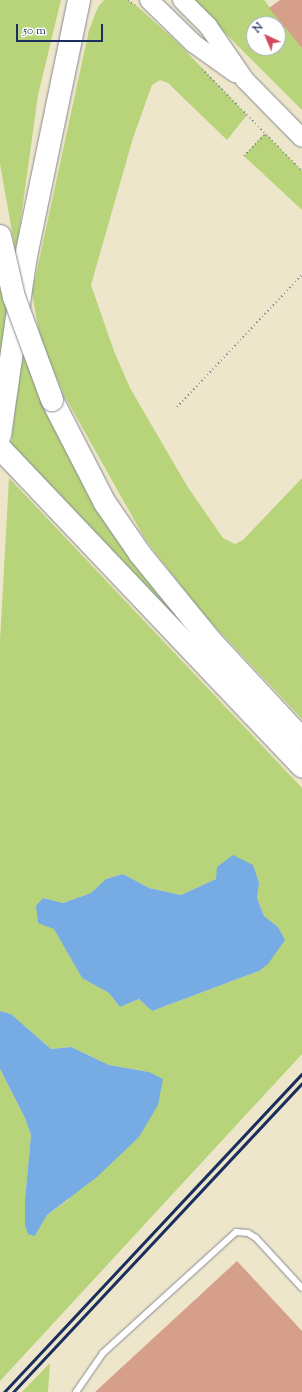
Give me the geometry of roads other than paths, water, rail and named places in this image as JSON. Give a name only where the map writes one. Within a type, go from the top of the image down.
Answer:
[{"type":"highway","points":[[0,435],[25,261],[79,0]]},
{"type":"highway","points":[[0,236],[14,296],[52,400],[105,502],[140,554],[211,641],[302,739]]},
{"type":"highway","points":[[0,448],[302,766]]},
{"type":"street","points":[[182,0],[208,26],[246,80],[302,138]]},
{"type":"street","points":[[143,3],[194,43],[246,80]]},
{"type":"lane","points":[[76,1392],[103,1353],[236,1232],[248,1233],[256,1238],[302,1288]]},
{"type":"water","points":[[233,855],[253,865],[259,883],[257,898],[264,916],[278,927],[285,940],[268,964],[259,971],[152,1011],[139,999],[120,1007],[109,993],[82,978],[54,929],[38,923],[36,906],[43,898],[63,903],[91,893],[106,879],[123,874],[149,888],[181,895],[216,879],[217,867]]},
{"type":"water","points":[[0,1011],[11,1014],[51,1049],[71,1047],[109,1065],[149,1072],[163,1079],[158,1105],[139,1137],[97,1177],[47,1215],[35,1236],[28,1234],[25,1225],[25,1200],[31,1135],[25,1118],[0,1069]]},
{"type":"railway","points":[[4,1392],[302,1074]]},
{"type":"railway","points":[[13,1392],[302,1083]]}]
